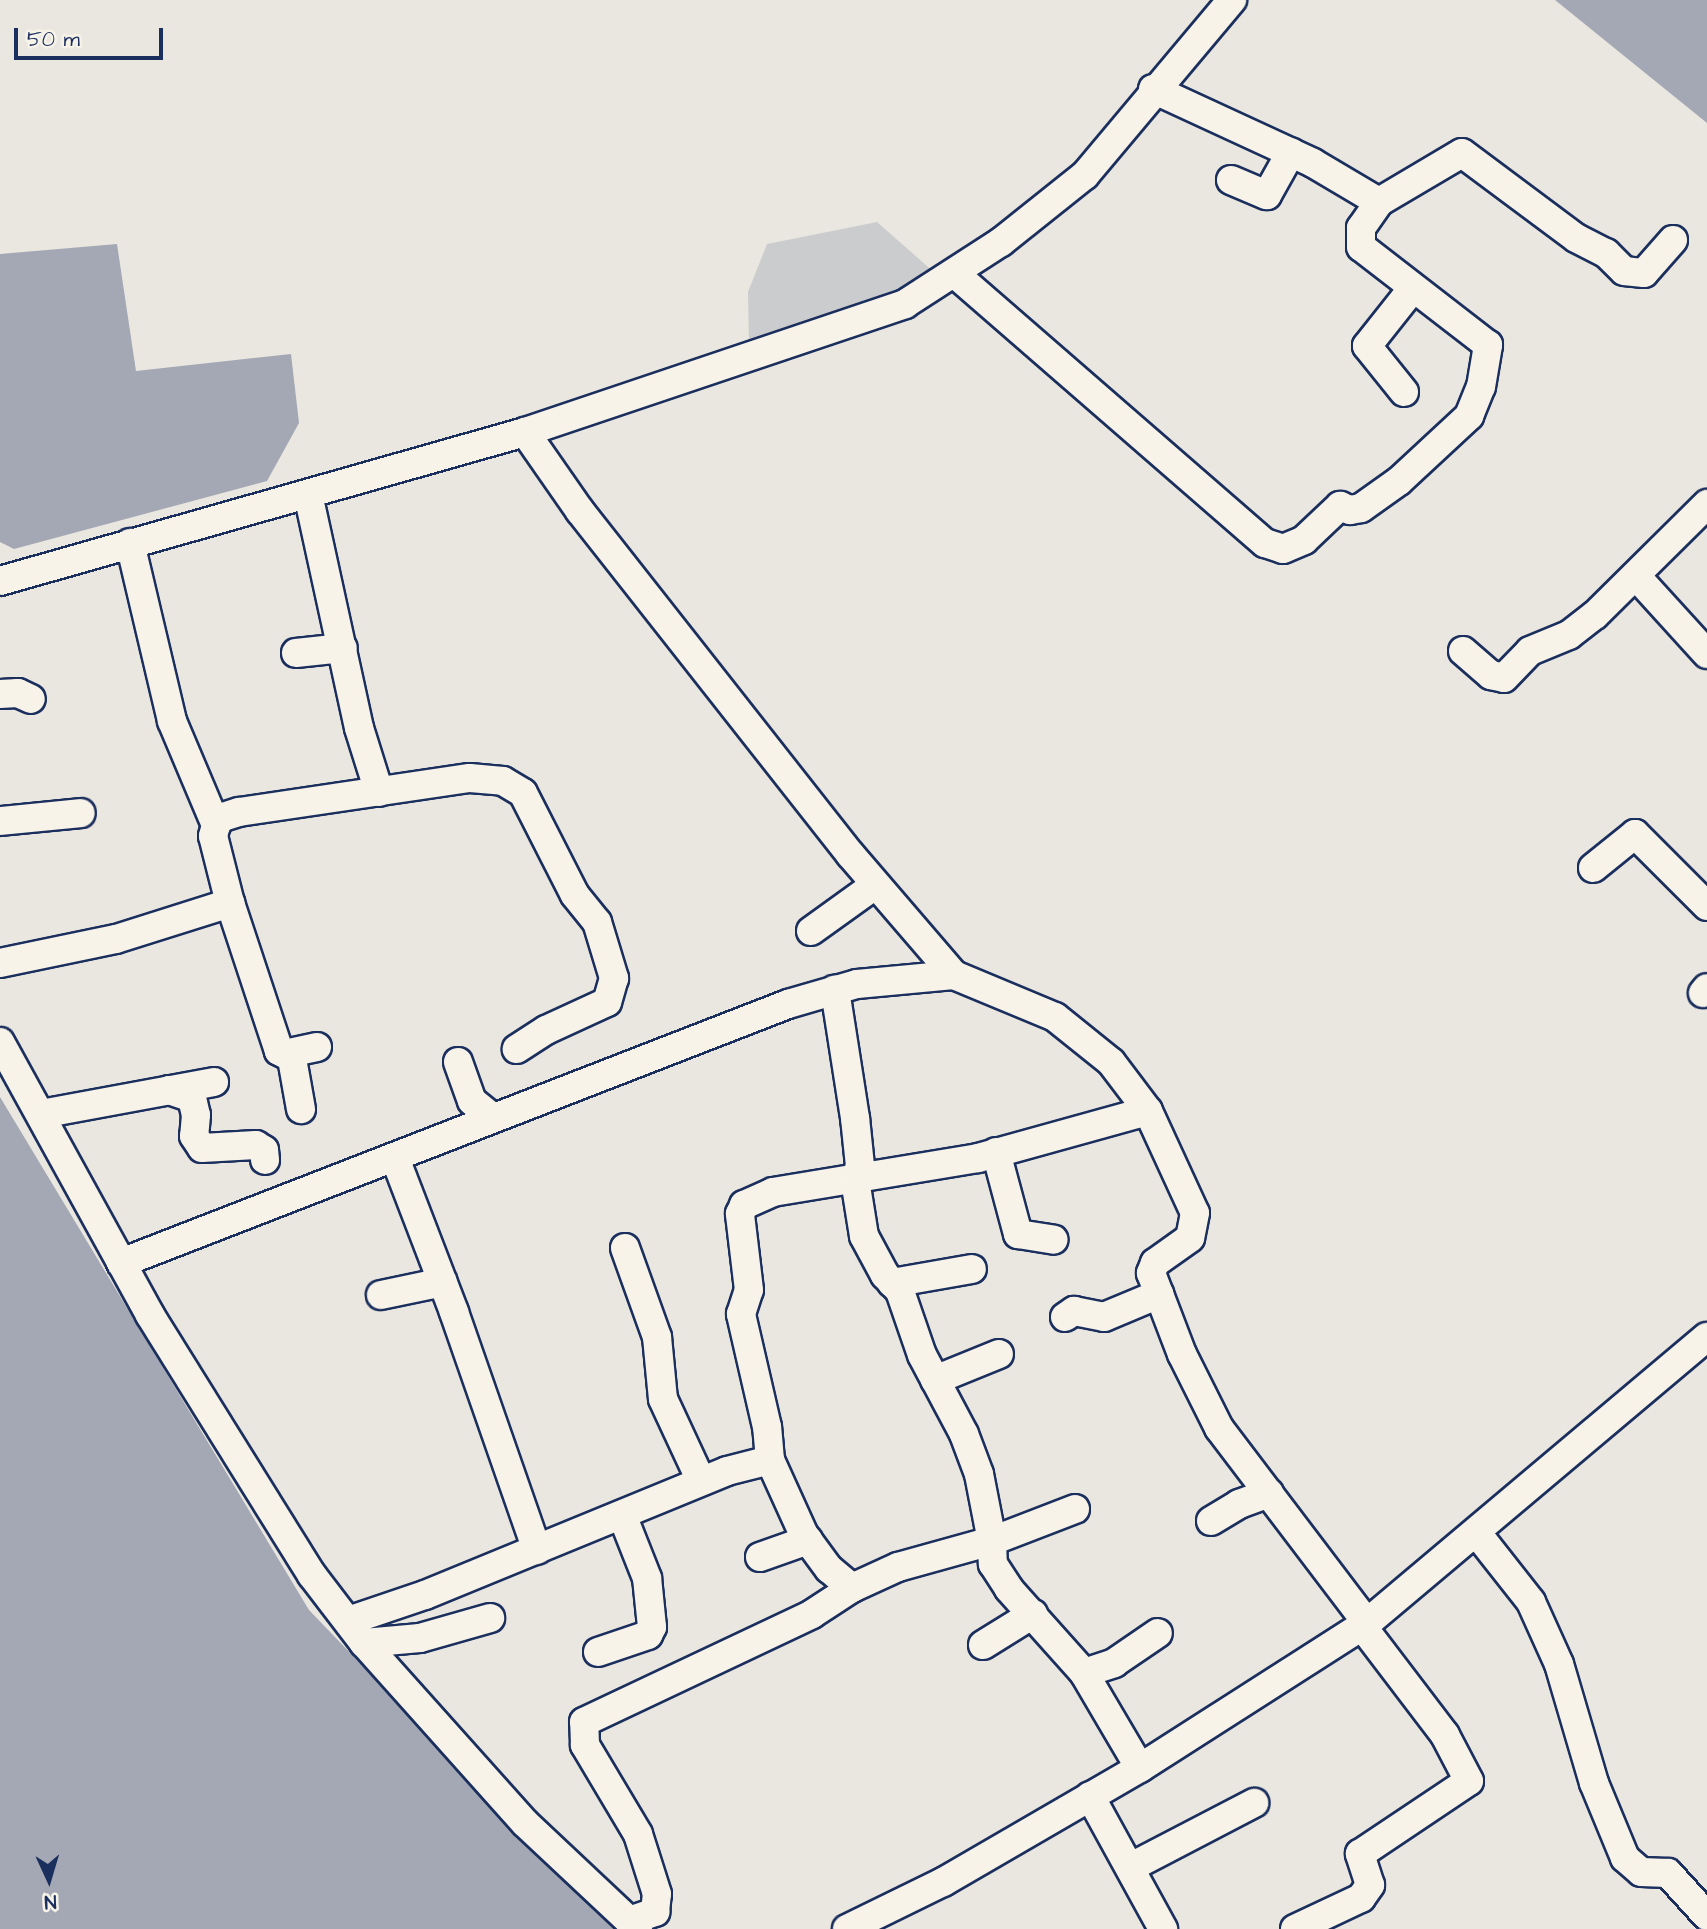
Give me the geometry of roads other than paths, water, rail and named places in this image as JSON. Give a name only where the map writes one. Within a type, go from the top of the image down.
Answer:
[{"type":"street","points":[[0,581],[525,432],[905,304],[1001,242],[1085,175],[1153,89],[1232,0]]},
{"type":"street","points":[[1153,89],[1291,152],[1379,202]]},
{"type":"street","points":[[1231,180],[1267,195],[1291,152]]},
{"type":"street","points":[[954,273],[1265,543],[1283,549],[1304,540],[1340,506],[1350,510],[1362,508],[1392,486],[1463,423],[1474,407],[1490,348],[1362,247],[1361,228],[1379,202],[1462,153],[1576,238],[1606,253],[1624,271],[1644,273],[1673,240]]},
{"type":"street","points":[[1404,392],[1367,346],[1413,288]]},
{"type":"street","points":[[525,432],[580,511],[875,885],[954,975]]},
{"type":"street","points":[[308,494],[359,728],[379,792]]},
{"type":"street","points":[[1463,651],[1491,675],[1504,678],[1530,651],[1577,630],[1637,577],[1707,503]]},
{"type":"street","points":[[130,543],[172,721],[216,825]]},
{"type":"street","points":[[1637,577],[1707,654]]},
{"type":"street","points":[[296,653],[343,648]]},
{"type":"street","points":[[0,694],[18,692],[31,699]]},
{"type":"street","points":[[301,1109],[304,1050],[279,1051],[230,903],[213,836],[220,818],[239,812],[470,778],[503,780],[523,793],[575,895],[597,922],[614,978],[607,1002],[546,1030],[517,1049]]},
{"type":"street","points":[[0,821],[81,813]]},
{"type":"street","points":[[1593,869],[1635,834],[1707,906]]},
{"type":"street","points":[[811,931],[875,885]]},
{"type":"street","points":[[0,963],[116,939],[230,903]]},
{"type":"street","points":[[121,1263],[788,1004],[835,990],[900,976],[954,975],[1055,1017],[1111,1062],[1148,1111],[1195,1213],[1190,1238],[1152,1268],[1159,1294],[1200,1395],[1445,1735],[1469,1781],[1360,1854],[1370,1885],[1361,1898],[1295,1929]]},
{"type":"street","points":[[835,990],[860,1166],[855,1180],[864,1236],[902,1297],[935,1380],[975,1460],[997,1573],[1084,1673],[1140,1768]]},
{"type":"street","points":[[0,1042],[121,1263],[274,1516],[356,1632],[525,1823],[633,1925],[655,1912],[657,1894],[638,1834],[585,1745],[584,1722],[812,1614],[852,1588],[914,1560],[992,1541],[1075,1509]]},
{"type":"street","points":[[458,1062],[472,1101],[494,1118]]},
{"type":"street","points":[[41,1114],[214,1082]]},
{"type":"street","points":[[169,1090],[192,1098],[196,1115],[194,1136],[202,1148],[256,1145],[264,1150],[265,1160]]},
{"type":"street","points":[[852,1588],[834,1574],[808,1540],[770,1460],[768,1427],[741,1314],[749,1290],[741,1210],[763,1194],[855,1180],[996,1152],[1148,1111]]},
{"type":"street","points":[[996,1152],[1018,1234],[1054,1240]]},
{"type":"street","points":[[395,1158],[443,1282],[537,1550]]},
{"type":"street","points":[[625,1248],[657,1337],[663,1399],[701,1481]]},
{"type":"street","points":[[892,1283],[972,1269]]},
{"type":"street","points":[[381,1295],[443,1282]]},
{"type":"street","points":[[1065,1317],[1073,1311],[1104,1317],[1159,1294]]},
{"type":"street","points":[[847,1929],[943,1881],[1140,1768],[1248,1703],[1364,1624],[1707,1337]]},
{"type":"street","points":[[935,1380],[983,1357],[999,1354]]},
{"type":"street","points":[[356,1632],[537,1550],[701,1481],[770,1460]]},
{"type":"street","points":[[1210,1521],[1239,1504],[1269,1493]]},
{"type":"street","points":[[598,1652],[648,1635],[652,1627],[647,1578],[622,1515]]},
{"type":"street","points":[[1476,1532],[1531,1602],[1559,1664],[1594,1783],[1625,1857],[1641,1872],[1668,1873],[1707,1916]]},
{"type":"street","points":[[760,1557],[808,1540]]},
{"type":"street","points":[[983,1645],[1033,1614]]},
{"type":"street","points":[[356,1632],[420,1638],[490,1618]]},
{"type":"street","points":[[1084,1673],[1114,1663],[1158,1633]]},
{"type":"street","points":[[1090,1796],[1163,1929]]},
{"type":"street","points":[[1131,1867],[1254,1803]]}]
